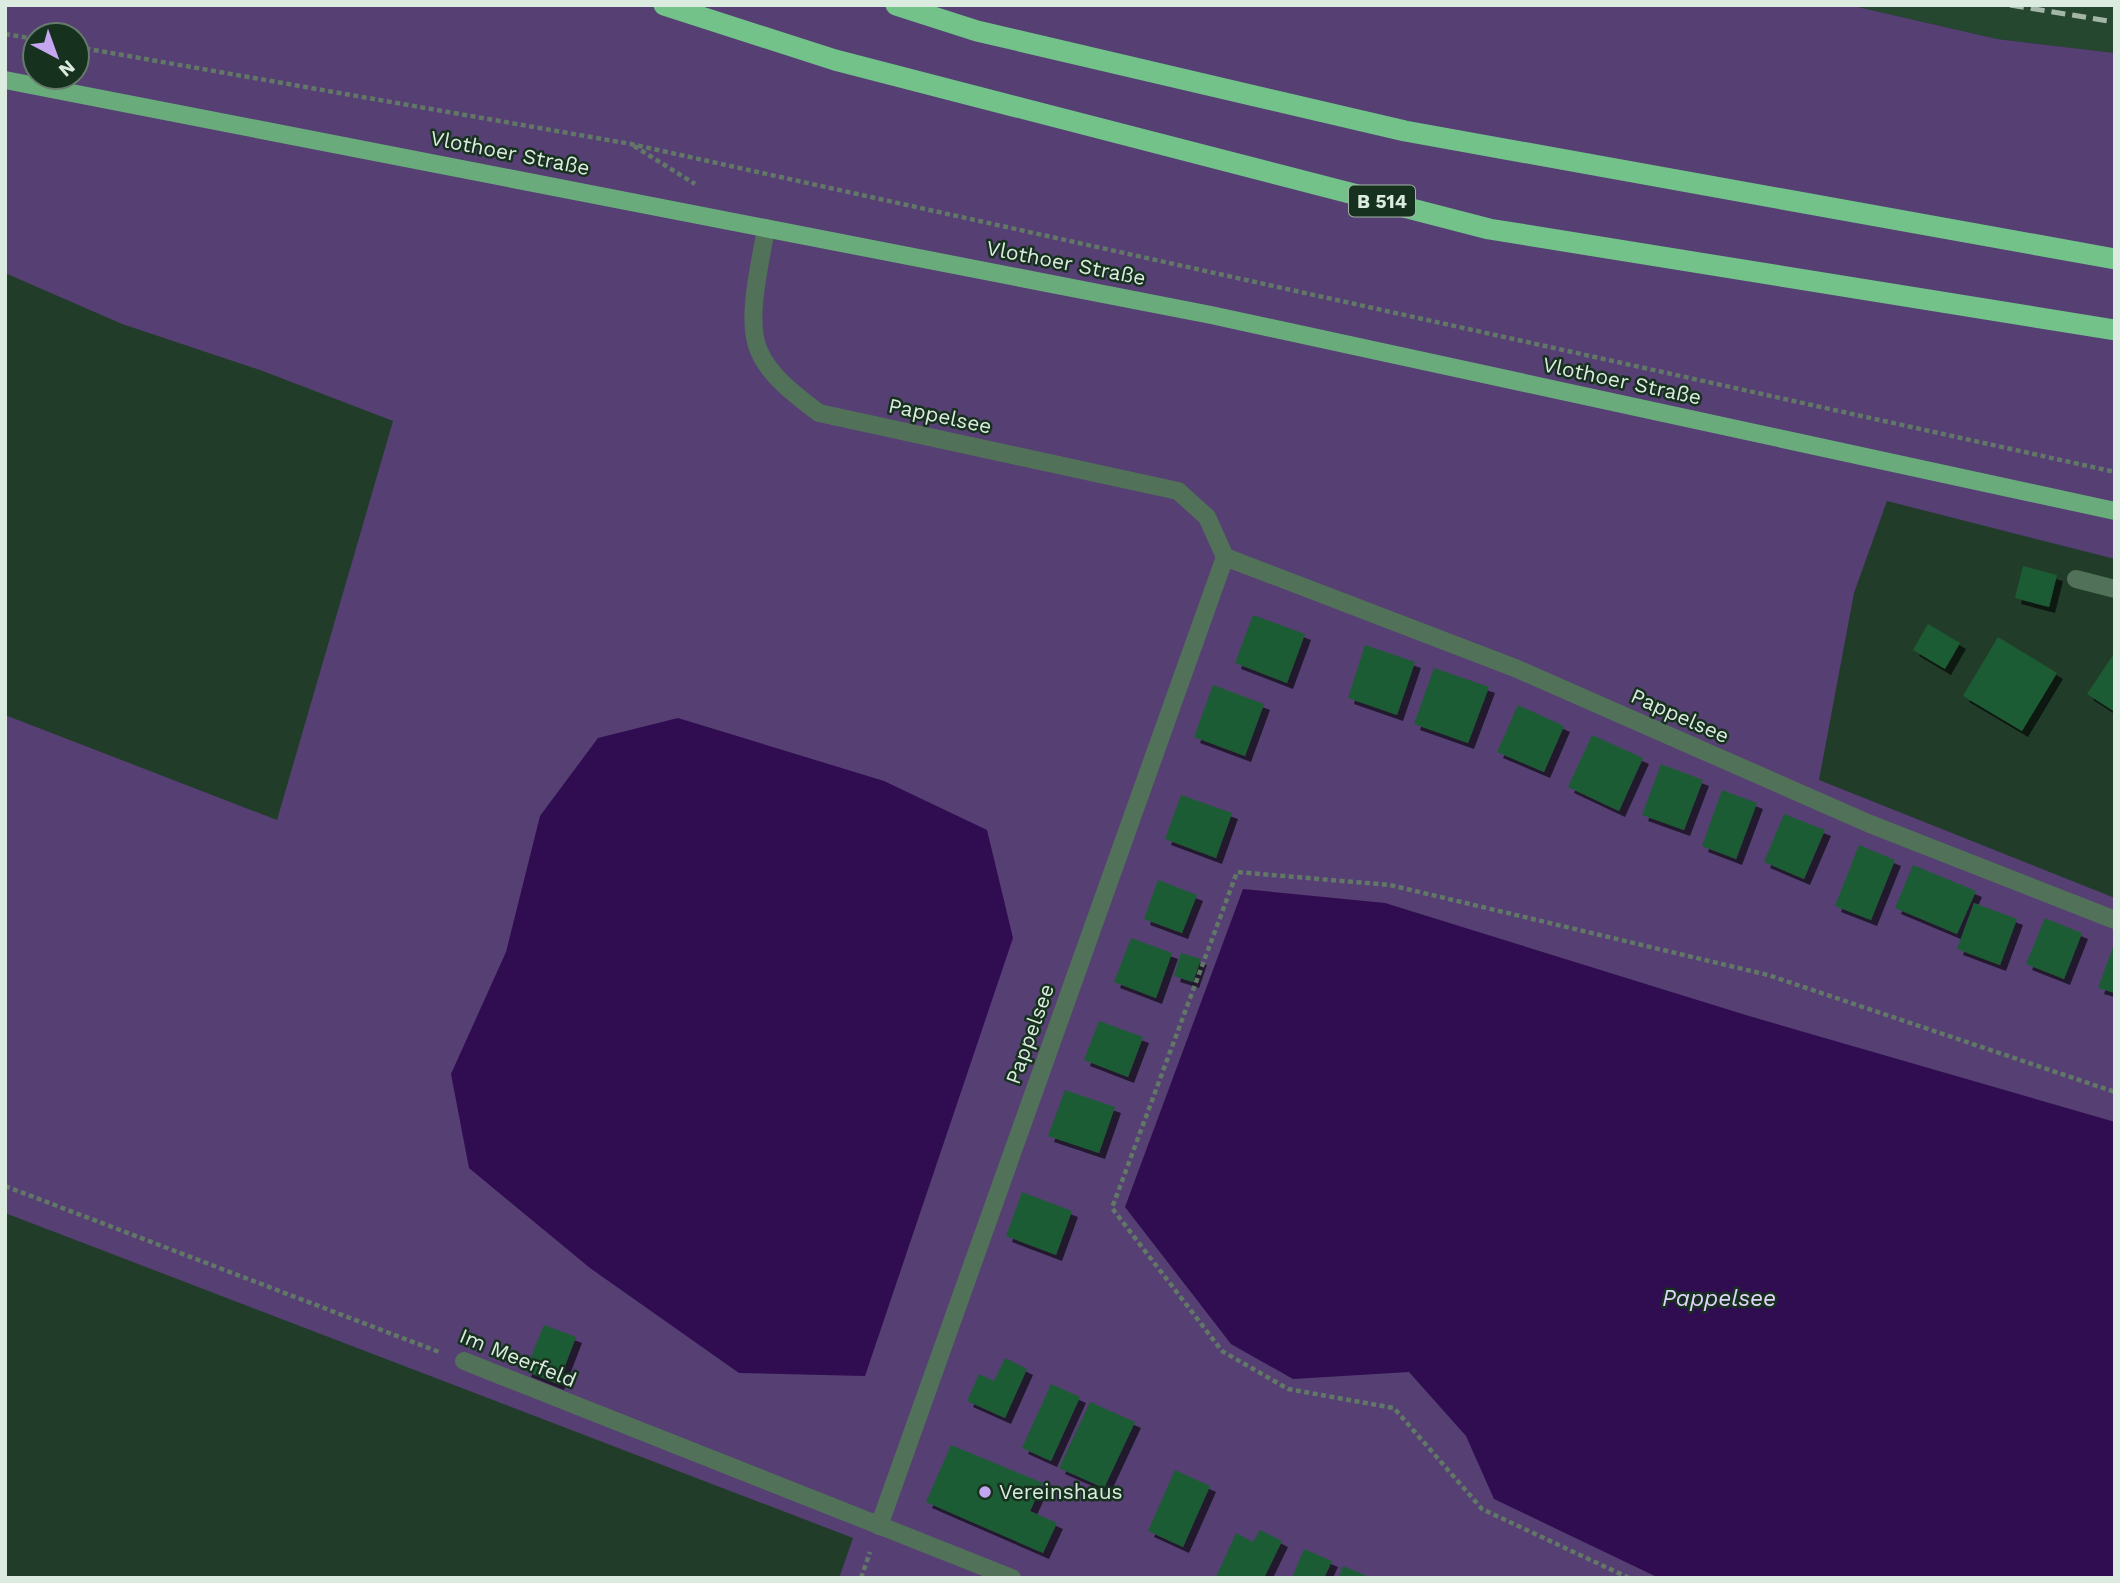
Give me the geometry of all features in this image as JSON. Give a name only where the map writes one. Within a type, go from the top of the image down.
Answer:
[{"type":"highway","name":"B 514","points":[[664,5],[835,60],[1489,229],[2115,330]]},
{"type":"highway","points":[[895,5],[977,32],[1405,131],[2115,259]]},
{"type":"main road","name":"Vlothoer Straße","points":[[5,80],[1211,315],[2115,512]]},
{"type":"street","name":"Pappelsee","points":[[766,228],[753,318],[759,351],[788,388],[819,414],[1178,491],[1207,517],[1225,557],[879,1526]]},
{"type":"street","name":"Pappelsee","points":[[1225,557],[1515,668],[1870,824],[2115,919]]},
{"type":"street","points":[[2076,579],[2115,589]]},
{"type":"street","name":"Im Meerfeld","points":[[464,1361],[1012,1578]]},
{"type":"path","points":[[91,49],[631,144],[2115,472]]},
{"type":"path","points":[[1629,1578],[1482,1509],[1394,1408],[1288,1389],[1222,1351],[1112,1208],[1237,872],[1390,886],[1768,975],[2115,1092]]},
{"type":"path","name":"Im Meerfeld","points":[[5,1186],[464,1361]]},
{"type":"shaded area","points":[[5,5],[1849,5],[1997,39],[2115,53],[2115,559],[1887,501],[1854,593],[1819,780],[2115,898],[2115,1578],[839,1578],[853,1538],[5,1213],[5,715],[277,820],[393,421],[260,370],[122,324],[5,273]]},
{"type":"shaded area","points":[[1849,5],[2115,5],[2115,53],[1997,39]]},
{"type":"water","points":[[678,718],[884,781],[987,830],[1013,938],[865,1376],[739,1373],[590,1268],[469,1168],[451,1074],[506,952],[540,816],[598,738]]},
{"type":"water","name":"Pappelsee","points":[[1243,889],[1385,903],[1749,1016],[2115,1122],[2115,1578],[1659,1578],[1494,1499],[1466,1436],[1409,1372],[1293,1379],[1231,1344],[1125,1207]]},
{"type":"building","points":[[2023,566],[2057,575],[2049,607],[2015,598]]},
{"type":"building","points":[[1253,615],[1305,634],[1287,683],[1235,663]]},
{"type":"building","points":[[1928,624],[1960,643],[1945,669],[1913,650]]},
{"type":"building","points":[[1998,637],[2057,673],[2022,731],[1963,696]]},
{"type":"building","points":[[1365,645],[1415,662],[1397,715],[1348,698]]},
{"type":"building","points":[[2115,652],[2115,712],[2087,694]]},
{"type":"building","points":[[1434,668],[1489,687],[1468,743],[1414,724]]},
{"type":"building","points":[[1213,685],[1264,704],[1245,756],[1194,737]]},
{"type":"building","points":[[1518,705],[1564,726],[1544,772],[1497,752]]},
{"type":"building","points":[[1592,735],[1643,758],[1619,811],[1568,787]]},
{"type":"building","points":[[1661,764],[1703,780],[1684,830],[1642,815]]},
{"type":"building","points":[[1722,790],[1757,803],[1736,859],[1702,846]]},
{"type":"building","points":[[1181,795],[1232,813],[1216,858],[1165,839]]},
{"type":"building","points":[[1784,814],[1825,830],[1804,879],[1764,862]]},
{"type":"building","points":[[1859,845],[1895,860],[1871,920],[1835,906]]},
{"type":"building","points":[[1913,865],[1976,891],[1957,934],[1895,908]]},
{"type":"building","points":[[1158,880],[1197,895],[1182,933],[1144,919]]},
{"type":"building","points":[[1974,903],[2017,919],[2000,965],[1957,949]]},
{"type":"building","points":[[2045,918],[2082,933],[2064,979],[2026,964]]},
{"type":"building","points":[[1131,938],[1172,953],[1156,998],[1114,982]]},
{"type":"building","points":[[2115,944],[2115,993],[2098,988]]},
{"type":"building","points":[[1181,953],[1201,959],[1193,982],[1174,976]]},
{"type":"building","points":[[1099,1021],[1143,1037],[1128,1077],[1084,1060]]},
{"type":"building","points":[[1065,1090],[1115,1107],[1099,1153],[1048,1136]]},
{"type":"building","points":[[1022,1192],[1072,1211],[1056,1255],[1006,1236]]},
{"type":"building","points":[[544,1325],[576,1337],[558,1384],[525,1371]]},
{"type":"building","points":[[1005,1358],[1027,1369],[1005,1418],[967,1401],[979,1374],[994,1381]]},
{"type":"building","points":[[1051,1384],[1080,1397],[1051,1461],[1022,1448]]},
{"type":"building","points":[[1090,1402],[1135,1422],[1104,1488],[1059,1468]]},
{"type":"building","name":"Vereinshaus","points":[[951,1445],[1043,1483],[1030,1511],[1057,1523],[1043,1553],[926,1502]]},
{"type":"building","points":[[1175,1470],[1210,1486],[1183,1547],[1148,1531]]},
{"type":"building","points":[[1260,1530],[1282,1541],[1264,1578],[1216,1577],[1236,1533],[1253,1542]]},
{"type":"building","points":[[1304,1549],[1332,1561],[1324,1578],[1292,1578]]},
{"type":"building","points":[[1343,1566],[1372,1578],[1338,1578]]},
{"type":"railway","points":[[2010,5],[2115,22]]},
{"type":"place","name":"Vereinshaus","points":[[985,1492]]}]
